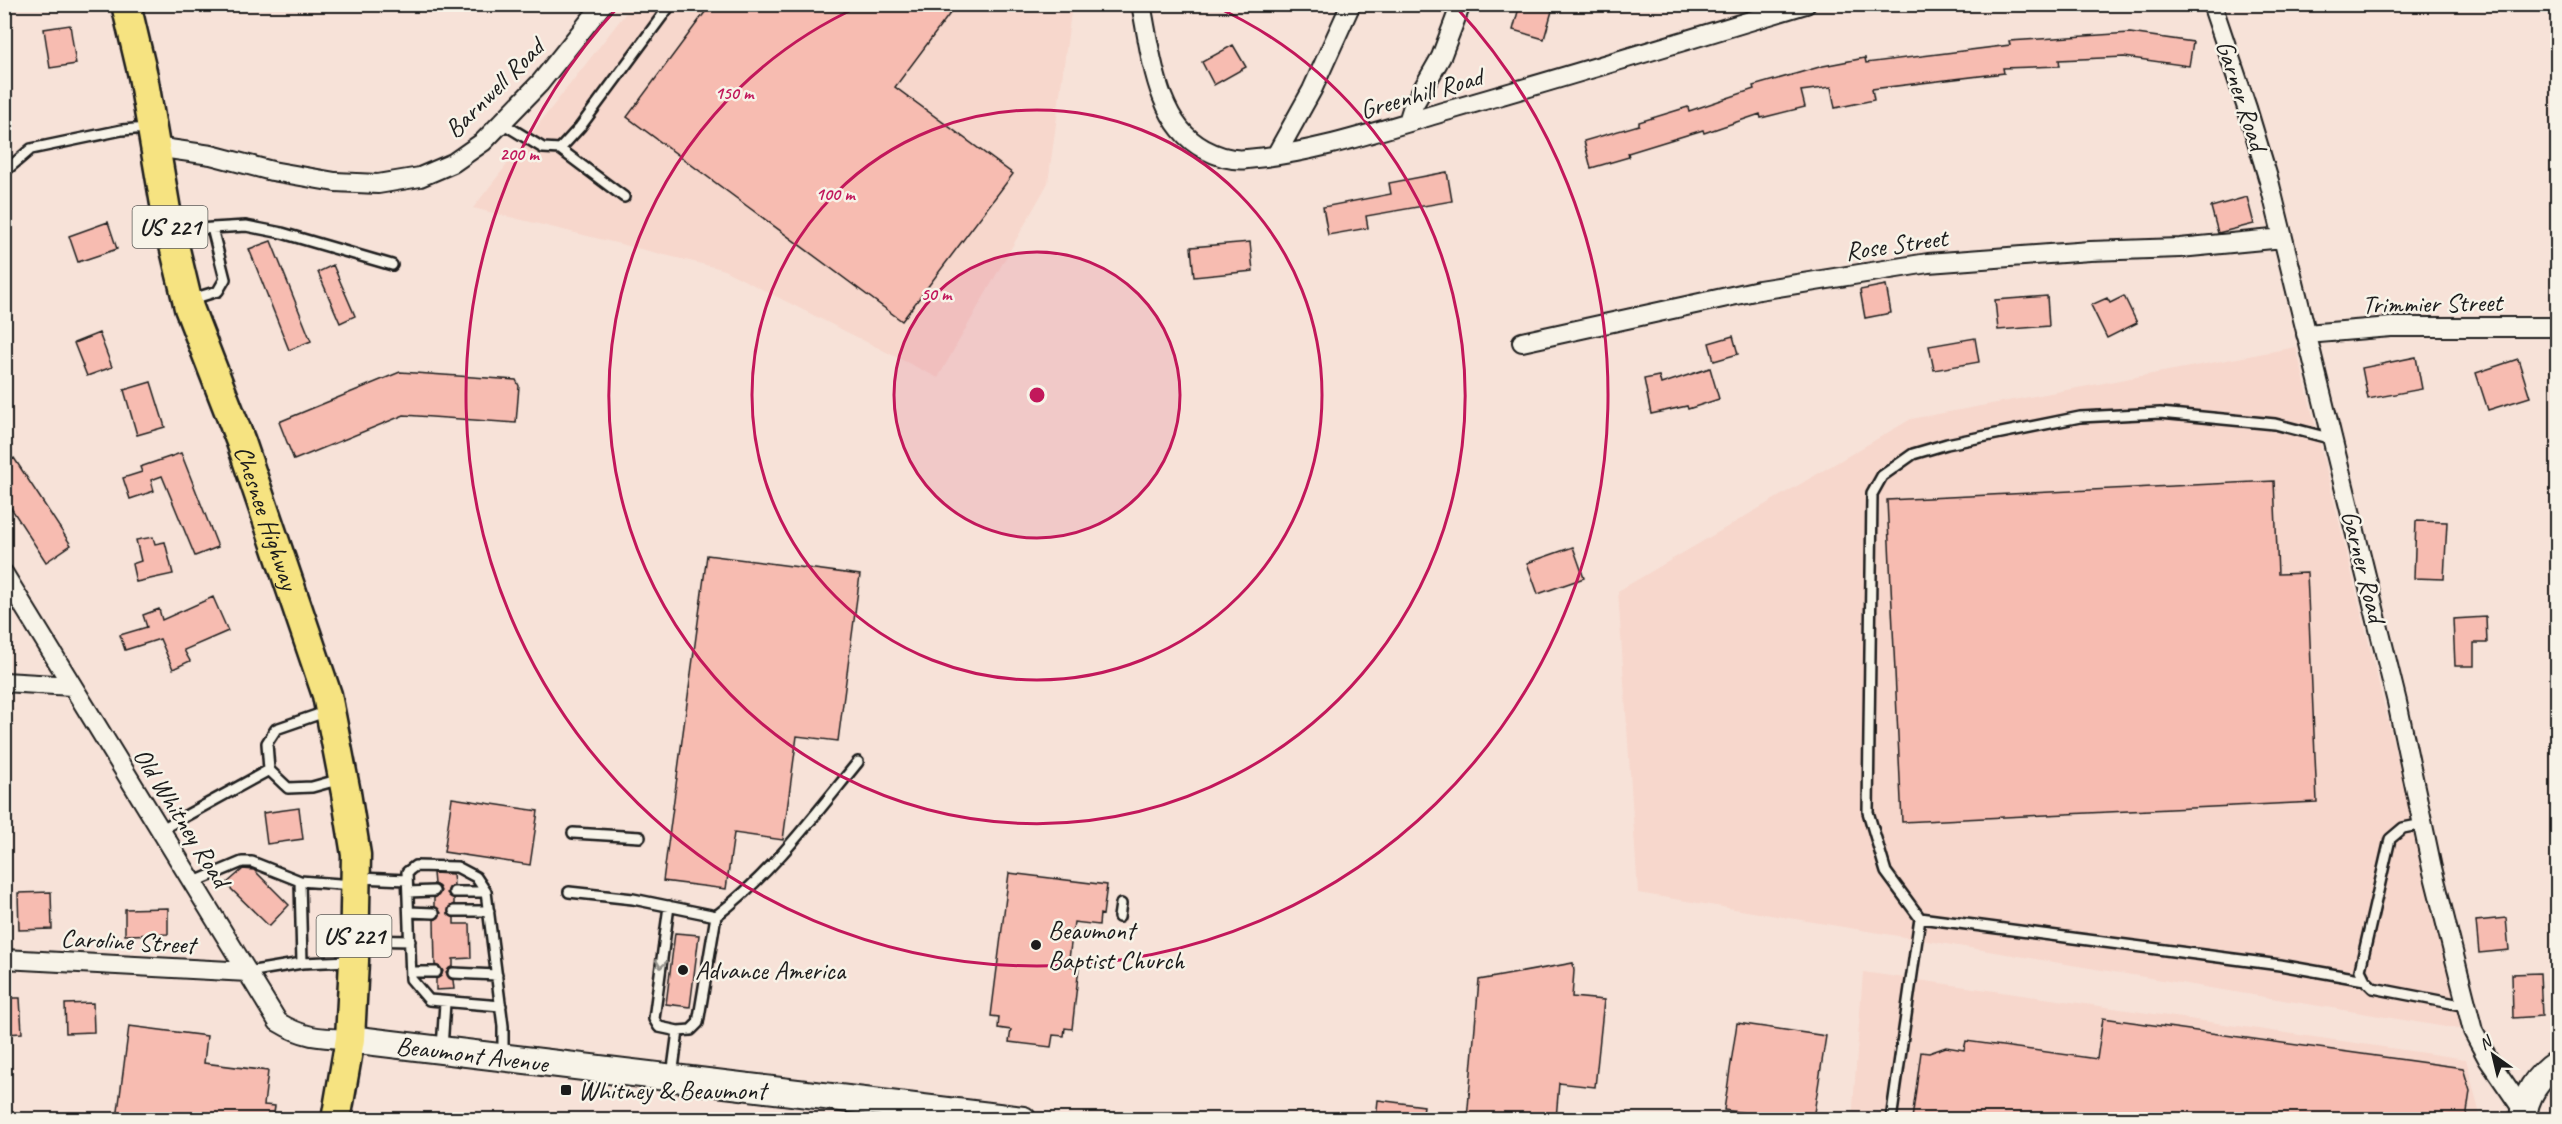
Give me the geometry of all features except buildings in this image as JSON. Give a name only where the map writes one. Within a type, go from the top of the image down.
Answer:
[{"type":"main road","name":"Chesnee Highway","points":[[126,4],[143,76],[171,232],[187,301],[241,442],[305,628],[330,710],[356,855],[350,1039]]},
{"type":"main road","name":"US 221","points":[[336,1119],[350,1039]]},
{"type":"street","name":"Barnwell Road","points":[[153,137],[272,171],[335,182],[378,184],[420,177],[453,163],[476,148],[540,83],[603,4]]},
{"type":"street","name":"Greenhill Road","points":[[1141,4],[1163,101],[1171,119],[1184,134],[1202,148],[1220,156],[1245,159],[1344,142],[1806,4]]},
{"type":"street","points":[[1276,155],[1312,90],[1351,4]]},
{"type":"street","points":[[1408,122],[1413,106],[1441,57],[1461,4]]},
{"type":"street","name":"Garner Road","points":[[2212,4],[2250,118],[2283,238],[2395,691],[2423,824],[2466,1006],[2479,1044],[2523,1115]]},
{"type":"street","name":"Rose Street","points":[[1522,342],[1759,290],[1928,263],[2090,251],[2180,248],[2283,238]]},
{"type":"street","name":"Trimmier Street","points":[[2306,334],[2391,327],[2558,327]]},
{"type":"street","name":"Old Whitney Road","points":[[4,574],[278,1022],[296,1033],[315,1038],[350,1039]]},
{"type":"street","points":[[4,682],[72,686]]},
{"type":"street","name":"Caroline Street","points":[[4,959],[248,972]]},
{"type":"street","name":"Beaumont Avenue","points":[[350,1039],[1023,1119]]},
{"type":"street","points":[[2523,1115],[2537,1081],[2558,1063]]},
{"type":"lane","points":[[560,149],[580,127],[671,4]]},
{"type":"lane","points":[[502,123],[543,148],[560,149],[624,197]]},
{"type":"lane","points":[[4,172],[31,149],[122,130],[153,137]]},
{"type":"lane","points":[[171,232],[246,226],[282,233],[392,265]]},
{"type":"lane","points":[[187,301],[218,291],[225,279],[212,228]]},
{"type":"lane","points":[[1891,1119],[1920,918],[1886,872],[1868,812],[1872,494],[1882,476],[1913,454],[1947,444],[2080,417],[2160,413],[2275,424],[2332,439]]},
{"type":"lane","points":[[330,710],[276,729],[267,743],[269,770],[288,788],[312,787],[343,778]]},
{"type":"lane","points":[[669,906],[654,1018],[659,1027],[678,1031],[691,1030],[698,1023],[716,916],[742,896],[804,829],[858,762]]},
{"type":"lane","points":[[160,830],[269,770]]},
{"type":"lane","points":[[2423,824],[2403,828],[2390,839],[2360,970],[2365,980],[2373,988],[2466,1006]]},
{"type":"lane","points":[[573,833],[640,837]]},
{"type":"lane","points":[[192,883],[242,862],[252,862],[300,881],[407,880]]},
{"type":"lane","points":[[501,1006],[429,1000],[411,979],[407,872],[415,866],[457,867],[476,877],[486,892],[501,1006],[503,1057]]},
{"type":"lane","points":[[300,881],[302,963]]},
{"type":"lane","points":[[408,892],[434,891]]},
{"type":"lane","points":[[454,892],[486,892]]},
{"type":"lane","points":[[569,892],[633,899],[716,916]]},
{"type":"lane","points":[[1119,916],[1121,904]]},
{"type":"lane","points":[[454,911],[489,911]]},
{"type":"lane","points":[[409,912],[434,913]]},
{"type":"lane","points":[[1920,918],[2280,965],[2365,980]]},
{"type":"lane","points":[[248,972],[410,941]]},
{"type":"lane","points":[[411,972],[436,972]]},
{"type":"lane","points":[[453,973],[497,975]]},
{"type":"lane","points":[[442,1050],[445,1003]]},
{"type":"lane","points":[[672,1078],[678,1031]]},
{"type":"shaded area","points":[[632,5],[1072,5],[1048,183],[938,378],[722,269],[473,208]]},
{"type":"shaded area","points":[[2296,347],[2464,1030],[1638,893],[1618,591],[1911,419]]},
{"type":"shaded area","points":[[1863,972],[2466,1059],[2481,1119],[1852,1120]]},
{"type":"place","name":"Beaumont Baptist Church","points":[[1036,945]]},
{"type":"place","name":"Advance America","points":[[683,970]]},
{"type":"place","name":"Whitney & Beaumont","points":[[566,1090]]}]
